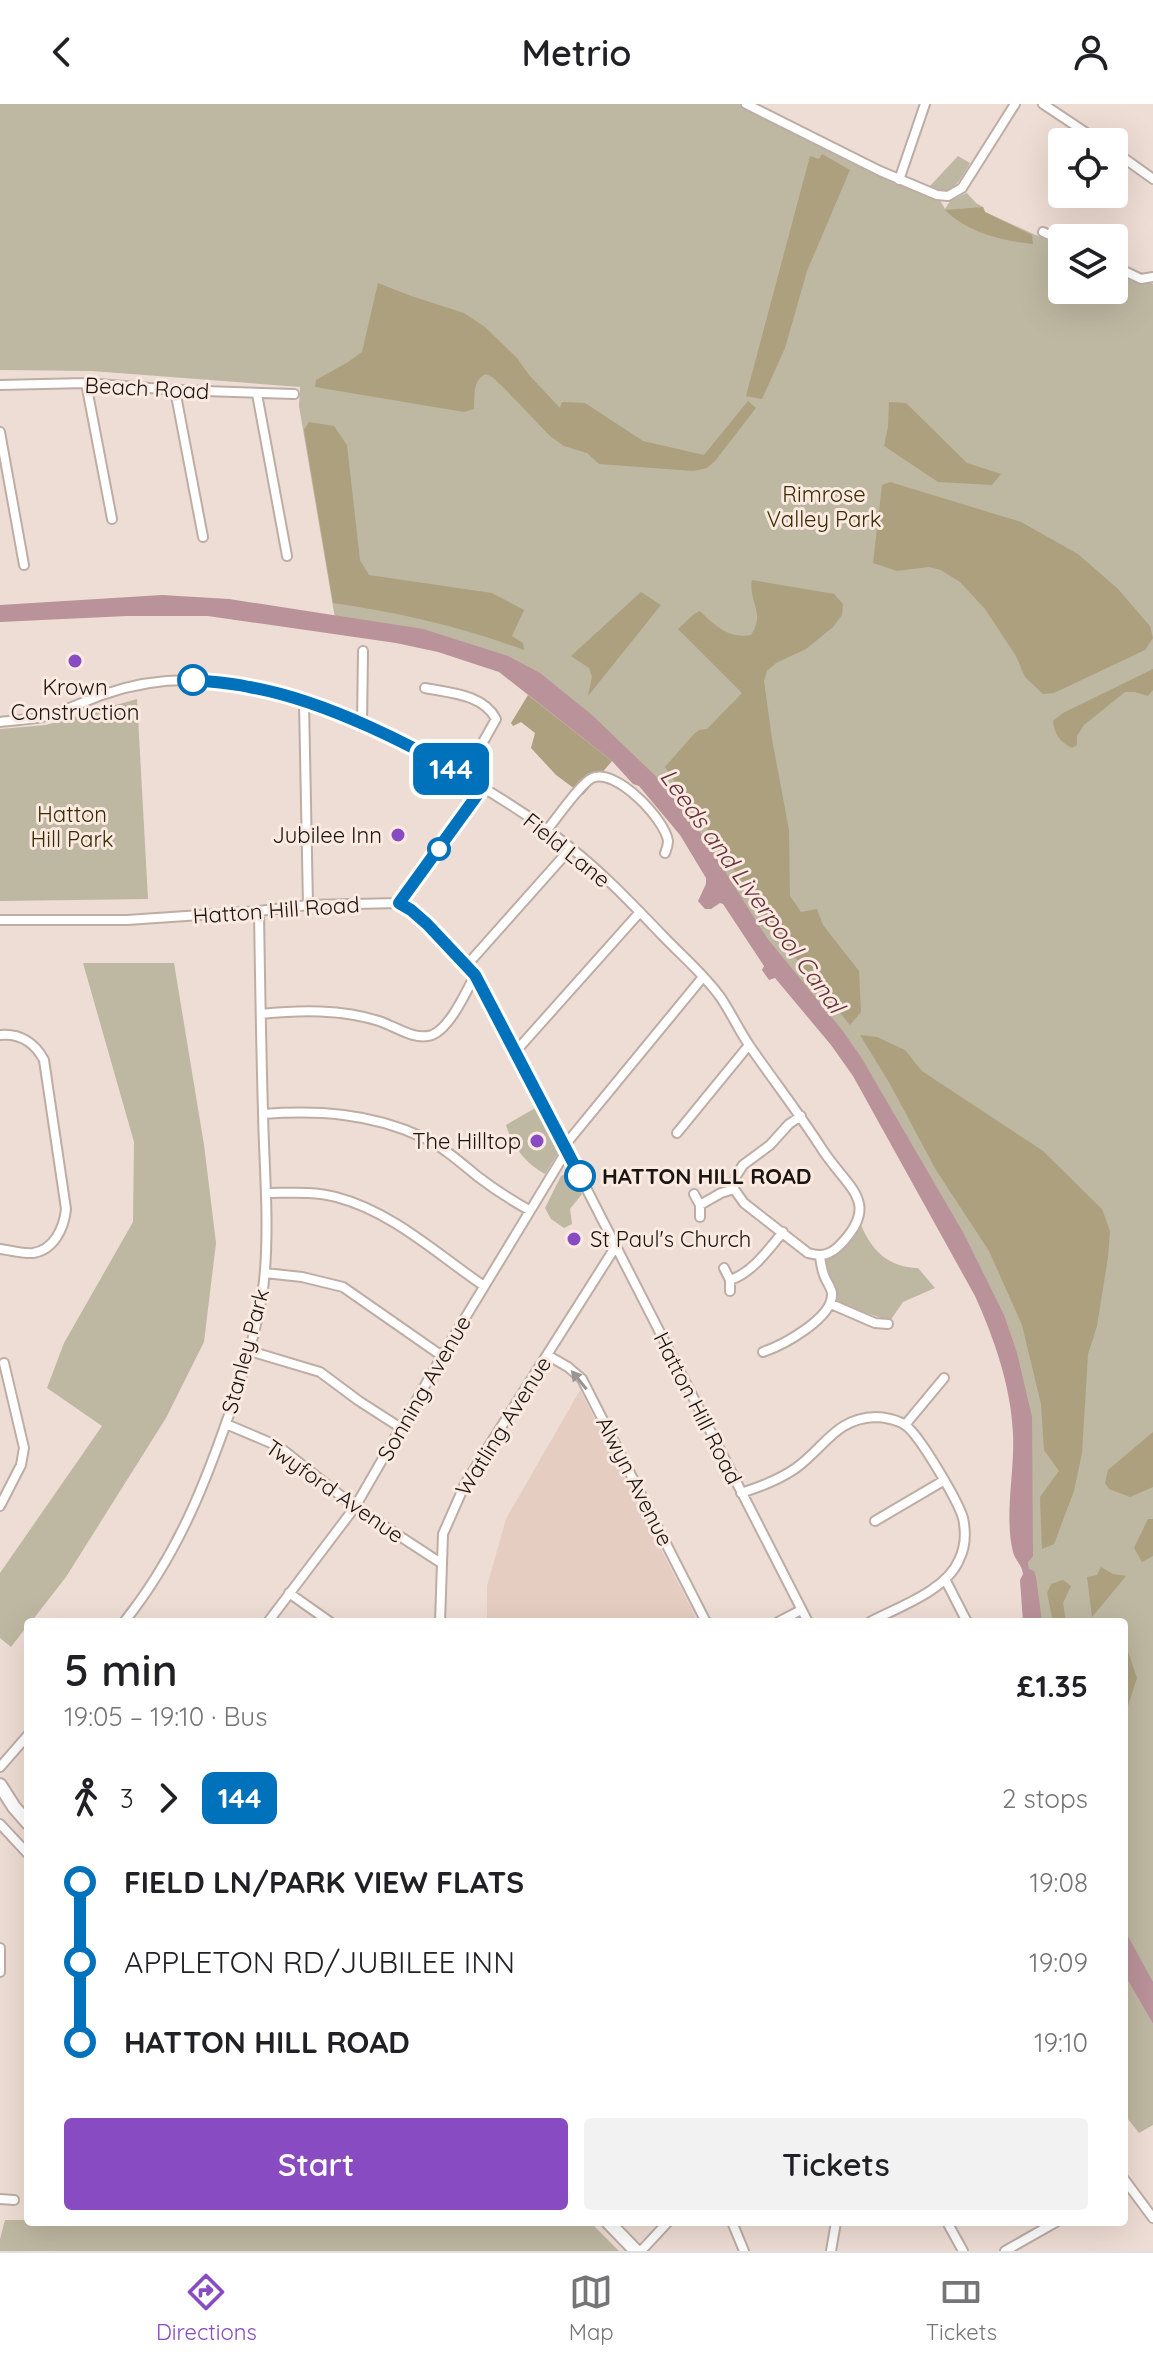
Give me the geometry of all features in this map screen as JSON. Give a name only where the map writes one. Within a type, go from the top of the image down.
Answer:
[{"type":"main road","points":[[0,1785],[24,1818]]},
{"type":"main road","points":[[612,2226],[638,2251]]},
{"type":"street","points":[[746,104],[899,180],[937,195],[948,196],[962,188],[1015,104]]},
{"type":"street","points":[[899,180],[923,104]]},
{"type":"street","points":[[1043,104],[1079,128]]},
{"type":"street","points":[[1128,161],[1153,179]]},
{"type":"street","points":[[1043,232],[1048,234]]},
{"type":"street","points":[[1128,273],[1141,279],[1153,277]]},
{"type":"street","points":[[86,383],[112,519]]},
{"type":"street","name":"Beach Road","points":[[0,385],[86,383],[294,394]]},
{"type":"street","points":[[175,390],[203,537]]},
{"type":"street","points":[[257,394],[287,556]]},
{"type":"street","points":[[0,432],[24,565]]},
{"type":"street","points":[[362,725],[363,651]]},
{"type":"street","name":"Field Lane","points":[[0,722],[42,717],[137,685],[188,680],[252,687],[304,702],[362,725],[483,787],[571,848],[640,912],[720,997],[749,1045],[801,1116],[834,1168],[860,1200],[862,1213],[855,1227],[838,1247],[820,1257]]},
{"type":"street","points":[[425,688],[466,696],[483,703],[496,719],[464,776]]},
{"type":"street","points":[[304,702],[308,905]]},
{"type":"street","points":[[547,830],[584,785],[593,777],[605,776],[623,785],[657,817],[668,844],[665,853]]},
{"type":"street","points":[[399,903],[483,787]]},
{"type":"street","points":[[467,965],[571,848]]},
{"type":"street","name":"Hatton Hill Road","points":[[0,920],[127,920],[308,905],[399,903],[419,917],[475,975],[806,1618]]},
{"type":"street","name":"Stanley Park","points":[[127,1618],[149,1589],[192,1514],[250,1351],[265,1273],[267,1193],[259,911]]},
{"type":"street","points":[[516,1051],[640,912]]},
{"type":"street","points":[[261,1014],[316,1011],[350,1014],[404,1032],[427,1036],[449,1021],[475,975]]},
{"type":"street","name":"Sonning Avenue","points":[[271,1618],[355,1507],[566,1147],[703,977]]},
{"type":"street","points":[[0,1035],[9,1034],[24,1039],[38,1050],[44,1060],[66,1209],[65,1224],[58,1237],[45,1248],[32,1253],[0,1249]]},
{"type":"street","points":[[677,1133],[749,1045]]},
{"type":"street","points":[[263,1114],[319,1111],[340,1114],[422,1137],[453,1156],[505,1197],[529,1210]]},
{"type":"street","points":[[763,1352],[776,1348],[805,1329],[831,1304],[832,1291],[820,1257],[808,1253],[744,1203],[734,1189],[736,1176],[743,1165],[801,1116]]},
{"type":"street","points":[[700,1205],[734,1189]]},
{"type":"street","points":[[267,1193],[308,1192],[337,1197],[371,1211],[409,1231],[484,1286]]},
{"type":"street","points":[[694,1194],[700,1205],[700,1217]]},
{"type":"street","points":[[730,1280],[747,1270],[783,1232]]},
{"type":"street","name":"Watling Avenue","points":[[440,1618],[443,1534],[465,1484],[616,1246]]},
{"type":"street","points":[[724,1268],[730,1280],[730,1291]]},
{"type":"street","points":[[265,1273],[302,1277],[343,1287],[442,1356]]},
{"type":"street","points":[[831,1304],[875,1323],[888,1324]]},
{"type":"street","points":[[250,1351],[320,1372],[401,1428]]},
{"type":"street","name":"Alwyn Avenue","points":[[547,1355],[582,1379],[704,1618]]},
{"type":"street","points":[[0,1506],[21,1465],[24,1448],[4,1363]]},
{"type":"street","points":[[905,1425],[944,1378]]},
{"type":"street","points":[[741,1493],[771,1483],[795,1469],[816,1452],[834,1431],[857,1419],[880,1416],[905,1425],[922,1443],[962,1516],[965,1539],[959,1561],[946,1581],[877,1618]]},
{"type":"street","name":"Twyford Avenue","points":[[226,1424],[278,1446],[355,1507],[441,1563]]},
{"type":"street","points":[[875,1521],[943,1481]]},
{"type":"street","points":[[946,1581],[965,1618]]},
{"type":"street","points":[[289,1593],[324,1618]]},
{"type":"street","points":[[786,1618],[801,1610]]},
{"type":"street","points":[[0,1767],[24,1740]]},
{"type":"street","points":[[0,1824],[24,1850]]},
{"type":"street","points":[[0,1948],[0,1972]]},
{"type":"street","points":[[1128,2185],[1153,2218]]},
{"type":"street","points":[[0,2199],[14,2200]]},
{"type":"street","points":[[638,2251],[664,2226]]},
{"type":"street","points":[[733,2226],[744,2251]]},
{"type":"street","points":[[831,2251],[835,2226]]},
{"type":"street","points":[[949,2226],[963,2251]]},
{"type":"street","points":[[1005,2251],[1019,2248],[1050,2226]]},
{"type":"shaded area","points":[[822,154],[850,170],[807,271],[785,348],[762,399],[746,396],[810,156],[819,159]]},
{"type":"shaded area","points":[[983,207],[985,212],[1032,235],[1033,244],[986,234],[964,224],[945,210]]},
{"type":"shaded area","points":[[378,283],[464,313],[485,327],[517,358],[560,408],[562,402],[585,403],[643,441],[704,455],[748,401],[756,408],[715,461],[707,468],[693,471],[599,464],[587,453],[564,446],[550,436],[502,386],[486,374],[476,384],[474,409],[464,412],[315,387],[316,380],[362,352]]},
{"type":"shaded area","points":[[889,402],[906,403],[967,463],[1001,474],[992,485],[938,482],[884,446]]},
{"type":"shaded area","points":[[309,422],[334,426],[347,445],[360,560],[369,575],[492,593],[524,610],[512,636],[523,643],[524,650],[430,621],[333,603],[304,430]]},
{"type":"shaded area","points":[[890,482],[1021,522],[1078,554],[1118,589],[1150,626],[1153,638],[1145,650],[1054,693],[1043,694],[1025,677],[1016,656],[985,609],[960,582],[941,570],[929,567],[897,571],[873,563],[882,485]]},
{"type":"shaded area","points":[[752,580],[834,594],[843,604],[842,615],[833,627],[806,649],[776,663],[767,671],[764,681],[789,830],[790,896],[801,912],[817,909],[823,925],[859,971],[861,1012],[850,1025],[785,945],[665,767],[694,734],[707,729],[742,693],[678,629],[700,611],[729,633],[751,635],[757,620]]},
{"type":"shaded area","points":[[641,592],[661,605],[588,696],[592,677],[589,668],[571,656]]},
{"type":"shaded area","points":[[162,595],[229,599],[423,629],[508,656],[540,673],[592,715],[668,788],[702,835],[767,938],[861,1057],[964,1234],[1004,1315],[1017,1353],[1032,1417],[1033,1556],[1028,1562],[1029,1569],[1034,1571],[1036,1577],[1041,1618],[1023,1618],[1020,1580],[1023,1574],[1013,1552],[1009,1523],[1012,1416],[1000,1363],[975,1296],[853,1076],[775,978],[769,980],[762,970],[764,966],[723,904],[705,909],[698,901],[706,878],[680,835],[639,786],[499,672],[438,652],[208,616],[0,622],[0,605]]},
{"type":"shaded area","points":[[1153,669],[1153,690],[1148,696],[1125,692],[1084,725],[1077,736],[1077,745],[1072,748],[1058,737],[1053,721],[1063,713]]},
{"type":"shaded area","points":[[528,695],[612,761],[583,795],[556,775],[531,748],[535,733],[521,722],[513,726],[511,723]]},
{"type":"shaded area","points":[[860,1035],[877,1037],[905,1050],[922,1071],[1043,1151],[1102,1209],[1110,1231],[1097,1326],[1088,1354],[1082,1453],[1074,1491],[1054,1544],[1042,1549],[1040,1497],[1059,1471],[1044,1450],[1041,1404],[1022,1325],[989,1251],[936,1170]]},
{"type":"shaded area","points":[[580,1390],[696,1618],[487,1618],[487,1586],[506,1519]]},
{"type":"shaded area","points":[[1153,1432],[1153,1487],[1130,1497],[1109,1489],[1105,1483],[1108,1470]]},
{"type":"shaded area","points":[[1148,1519],[1153,1519],[1153,1556],[1142,1562],[1134,1548]]},
{"type":"shaded area","points":[[1101,1567],[1113,1574],[1126,1576],[1092,1617],[1087,1577],[1097,1575]]},
{"type":"shaded area","points":[[1063,1580],[1071,1586],[1063,1603],[1065,1618],[1052,1618],[1047,1593],[1051,1584]]},
{"type":"shaded area","points":[[1128,1652],[1137,1678],[1128,1706]]},
{"type":"shaded area","points":[[1128,1936],[1153,1982],[1153,2024],[1128,1981]]},
{"type":"green space","name":"Rimrose Valley Park","points":[[0,104],[746,104],[937,195],[945,209],[950,201],[967,193],[985,212],[1048,241],[1048,304],[1128,304],[1128,274],[1153,284],[1153,2002],[1128,1958],[1128,1618],[1033,1618],[1022,1490],[1004,1344],[873,1094],[670,805],[515,670],[336,624],[299,406],[300,387],[92,371],[0,370]]},
{"type":"green space","points":[[958,156],[970,163],[953,187],[941,191],[925,187],[930,186]]},
{"type":"green space","name":"Hatton Hill Park","points":[[137,699],[148,899],[0,901],[0,729],[46,725]]},
{"type":"green space","points":[[83,963],[174,963],[204,1145],[216,1243],[204,1342],[166,1418],[66,1577],[34,1618],[24,1618],[24,1630],[11,1647],[0,1638],[0,1573],[102,1426],[47,1388],[64,1343],[133,1222],[134,1142]]},
{"type":"green space","points":[[537,1107],[560,1150],[545,1174],[521,1154],[506,1125]]},
{"type":"green space","points":[[570,1172],[582,1194],[570,1209],[572,1224],[564,1228],[551,1219],[545,1208],[561,1176]]},
{"type":"green space","points":[[861,1225],[870,1243],[882,1256],[898,1265],[918,1268],[935,1288],[903,1302],[890,1321],[835,1302],[825,1260],[837,1254]]},
{"type":"green space","points":[[1128,1981],[1153,2024],[1153,2125],[1139,2133],[1128,2119]]},
{"type":"green space","points":[[5,2220],[24,2220],[24,2226],[594,2226],[619,2251],[0,2251]]},
{"type":"bus line","name":"144","points":[[193,680],[252,687],[304,702],[369,727],[483,787],[399,903],[427,924],[475,975],[580,1176]]},
{"type":"place","name":"Krown Construction","points":[[75,661]]},
{"type":"place","name":"Jubilee Inn","points":[[398,835]]},
{"type":"place","name":"The Hilltop","points":[[537,1141]]},
{"type":"place","name":"HATTON HILL ROAD","points":[[580,1176]]},
{"type":"place","name":"St Paul's Church","points":[[574,1239]]},
{"type":"water label","name":"Leeds and Liverpool Canal","points":[[752,891]]}]
